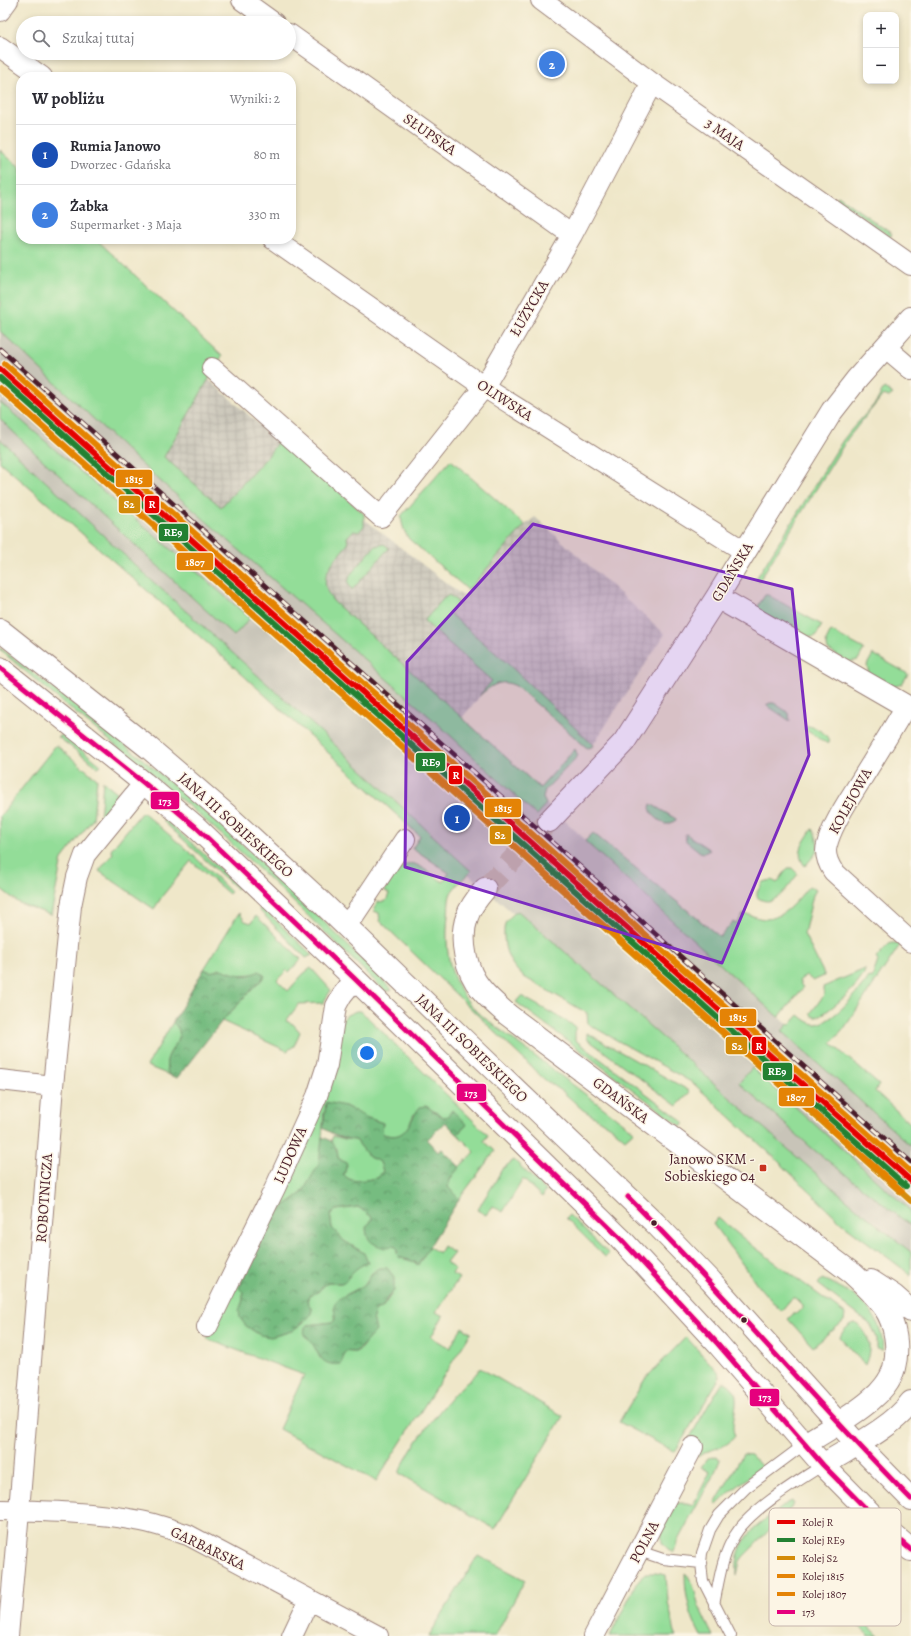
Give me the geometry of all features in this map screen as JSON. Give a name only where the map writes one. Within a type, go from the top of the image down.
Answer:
[{"type":"main road","name":"GDAŃSKA","points":[[549,821],[624,742],[717,597],[744,551],[832,412],[857,379],[911,318]]},
{"type":"main road","points":[[717,597],[909,708]]},
{"type":"main road","name":"JANA III SOBIESKIEGO","points":[[0,630],[149,748],[226,814],[345,925],[655,1223],[711,1281],[857,1444],[911,1499]]},
{"type":"main road","name":"JANA III SOBIESKIEGO","points":[[0,668],[144,783],[201,832],[355,979],[620,1238],[713,1338],[823,1465],[865,1508]]},
{"type":"main road","name":"GDAŃSKA","points":[[485,889],[477,898],[466,918],[464,934],[465,952],[469,970],[481,989],[508,1015],[853,1274],[872,1292],[885,1308],[894,1326],[896,1338],[895,1360],[890,1376],[875,1396],[868,1402],[805,1444]]},
{"type":"main road","name":"GDAŃSKA","points":[[853,1274],[882,1288],[894,1296],[911,1312]]},
{"type":"main road","points":[[823,1465],[890,1423],[905,1410],[911,1402]]},
{"type":"main road","name":"JANA III SOBIESKIEGO","points":[[901,1542],[911,1550]]},
{"type":"street","points":[[0,11],[8,0]]},
{"type":"street","points":[[242,0],[264,16]]},
{"type":"street","name":"3 MAJA","points":[[541,0],[652,83],[911,265]]},
{"type":"street","name":"SŁUPSKA","points":[[296,39],[572,235]]},
{"type":"street","points":[[0,47],[16,58]]},
{"type":"street","points":[[18,60],[35,72]]},
{"type":"street","name":"ŁUŻYCKA","points":[[212,368],[379,520],[484,387],[572,235],[652,83]]},
{"type":"street","name":"OLIWSKA","points":[[280,244],[484,387],[744,551]]},
{"type":"street","points":[[885,347],[911,369]]},
{"type":"street","name":"KOLEJOWA","points":[[909,708],[846,805],[826,845],[826,853],[828,862],[837,874],[911,942]]},
{"type":"street","name":"ROBOTNICZA","points":[[8,1636],[20,1511],[52,1086],[71,906],[77,876],[85,855],[144,783]]},
{"type":"street","points":[[345,925],[355,914],[405,839]]},
{"type":"street","name":"LUDOWA","points":[[207,1327],[275,1188],[317,1096],[328,1065],[336,1006],[342,995],[355,979]]},
{"type":"street","points":[[0,1080],[52,1086]]},
{"type":"street","name":"POLNA","points":[[594,1636],[693,1447]]},
{"type":"street","name":"GARBARSKA","points":[[0,1510],[93,1514],[141,1521],[188,1535],[378,1636]]},
{"type":"street","points":[[292,1636],[309,1600]]},
{"type":"lane","points":[[731,1636],[703,1581],[701,1563],[702,1553],[710,1530],[718,1515],[746,1488],[805,1444]]},
{"type":"lane","points":[[714,1605],[722,1566],[734,1535],[744,1522],[799,1480],[823,1465]]},
{"type":"lane","points":[[639,1551],[663,1559],[701,1563]]},
{"type":"highlighted area","points":[[533,524],[792,589],[809,755],[722,963],[405,867],[407,662]]},
{"type":"shaded area","points":[[0,310],[538,796],[778,1017],[795,1029],[911,1124],[911,1267],[522,924],[514,914],[468,874],[454,868],[224,658],[0,462]]},
{"type":"shaded area","points":[[208,379],[278,441],[268,456],[221,507],[164,457]]},
{"type":"shaded area","points":[[535,517],[665,634],[593,745],[507,664],[460,720],[305,582],[364,519],[463,596],[481,573],[525,525]]},
{"type":"green space","points":[[0,150],[16,164],[16,244],[101,244],[222,356],[164,457],[221,507],[268,456],[280,438],[364,514],[364,526],[359,532],[353,531],[347,537],[348,544],[328,571],[326,585],[328,593],[334,602],[540,788],[575,749],[578,756],[545,790],[543,798],[546,804],[536,815],[438,724],[150,472],[0,331]]},
{"type":"green space","points":[[838,196],[892,234],[890,237],[836,198]]},
{"type":"green space","points":[[884,388],[893,394],[889,397],[883,395],[848,438],[759,581],[756,579],[843,440],[876,402]]},
{"type":"green space","points":[[0,402],[250,618],[234,636],[0,419]]},
{"type":"green space","points":[[0,439],[150,579],[321,732],[471,871],[450,895],[449,901],[447,929],[448,956],[455,980],[461,991],[478,1013],[634,1131],[625,1139],[611,1127],[583,1110],[562,1091],[545,1080],[380,921],[379,913],[374,911],[377,902],[386,901],[389,894],[384,890],[392,878],[405,865],[416,865],[423,868],[443,882],[449,873],[412,849],[420,836],[222,656],[0,462]]},
{"type":"green space","points":[[451,460],[525,525],[468,590],[409,539],[401,519],[401,516]]},
{"type":"green space","points":[[384,544],[389,548],[352,590],[348,583],[350,575],[375,546]]},
{"type":"green space","points":[[449,595],[458,602],[449,613],[507,663],[593,745],[592,747],[587,748],[516,686],[505,683],[496,684],[479,696],[492,681],[424,621],[443,599]]},
{"type":"green space","points":[[765,595],[768,595],[822,625],[816,636],[807,638],[756,609]]},
{"type":"green space","points":[[831,631],[864,649],[858,660],[849,662],[828,650],[826,641]]},
{"type":"green space","points":[[0,648],[133,751],[229,832],[277,876],[392,989],[386,992],[222,835],[0,650]]},
{"type":"green space","points":[[873,654],[908,674],[902,684],[893,687],[869,674],[867,665]]},
{"type":"green space","points":[[774,703],[789,713],[790,721],[766,705]]},
{"type":"green space","points":[[808,726],[822,732],[827,738],[828,744],[804,729]]},
{"type":"green space","points":[[63,735],[101,765],[99,768],[58,737]]},
{"type":"green space","points":[[56,745],[97,779],[93,819],[62,859],[51,915],[19,903],[0,888],[0,816]]},
{"type":"green space","points":[[103,781],[118,793],[115,802],[101,821],[100,819]]},
{"type":"green space","points":[[651,804],[676,820],[669,824],[665,824],[652,813],[650,807]]},
{"type":"green space","points":[[141,813],[144,813],[195,857],[231,892],[229,894],[191,861],[163,895],[154,909],[99,871],[113,853],[111,850]]},
{"type":"green space","points":[[165,819],[238,885],[237,889],[163,821]]},
{"type":"green space","points":[[812,829],[814,830],[818,846],[816,853],[805,866],[800,856],[804,842]]},
{"type":"green space","points":[[593,833],[720,937],[733,922],[736,924],[744,914],[762,919],[778,916],[790,907],[809,886],[816,890],[813,895],[804,934],[824,976],[813,981],[806,975],[799,981],[803,988],[778,1017],[585,841]]},
{"type":"green space","points":[[685,834],[710,850],[704,853],[700,852],[686,841]]},
{"type":"green space","points":[[788,868],[792,868],[798,874],[786,890],[775,899],[769,901],[757,897],[757,892],[763,882],[772,880],[777,883]]},
{"type":"green space","points":[[260,908],[263,908],[312,955],[306,958],[259,910]]},
{"type":"green space","points":[[518,911],[794,1154],[911,1252],[911,1275],[842,1223],[777,1160],[693,1083],[588,1024],[587,1013],[524,977],[515,968],[509,958],[504,941],[505,924],[510,917]]},
{"type":"green space","points":[[239,913],[245,921],[251,923],[256,916],[301,959],[289,972],[287,970],[277,980],[288,991],[303,974],[311,968],[331,990],[323,1003],[299,1004],[286,1021],[293,1024],[300,1032],[294,1046],[287,1051],[222,1021],[265,976],[254,974],[234,975],[219,969],[212,972],[204,969]]},
{"type":"green space","points":[[898,943],[900,945],[843,1030],[831,1043],[879,1085],[875,1091],[911,1124],[911,1146],[782,1031],[799,1015],[805,1020],[816,1024],[822,1023],[837,1013],[853,998],[869,977],[872,978],[878,961],[876,958],[889,944]]},
{"type":"green space","points":[[204,969],[211,971],[221,969],[236,974],[245,975],[250,975],[259,971],[265,976],[222,1021],[177,1078],[169,1075],[167,1066],[168,1059],[180,1035],[173,1022]]},
{"type":"green space","points":[[865,969],[859,981],[846,996],[817,1017],[810,1014],[824,995],[823,987]]},
{"type":"green space","points":[[521,996],[575,1026],[575,1040],[684,1122],[681,1126],[516,1002]]},
{"type":"green space","points":[[356,1011],[361,1011],[488,1135],[484,1141],[495,1151],[459,1199],[449,1190],[448,1183],[457,1169],[475,1152],[457,1134],[467,1125],[453,1111],[448,1116],[443,1117],[437,1113],[414,1114],[409,1125],[400,1135],[390,1136],[383,1134],[383,1123],[368,1118],[345,1106],[336,1105],[333,1103],[324,1112],[320,1164],[302,1193],[273,1214],[243,1292],[243,1300],[239,1311],[249,1327],[259,1334],[273,1336],[281,1334],[290,1331],[304,1322],[312,1310],[307,1301],[309,1296],[319,1291],[323,1285],[329,1283],[344,1283],[353,1271],[361,1264],[364,1253],[344,1241],[332,1228],[330,1214],[336,1210],[358,1207],[373,1217],[370,1223],[392,1246],[397,1247],[399,1257],[415,1262],[417,1265],[429,1247],[439,1253],[443,1246],[454,1253],[446,1263],[455,1269],[452,1274],[459,1278],[436,1312],[443,1316],[431,1337],[450,1348],[462,1327],[471,1333],[376,1481],[279,1429],[304,1375],[207,1339],[233,1283],[343,1019],[347,1015]],"holes":[[[387,1268],[394,1277],[391,1295],[382,1308],[376,1309],[371,1327],[363,1346],[355,1352],[345,1352],[343,1359],[320,1358],[312,1341],[304,1335],[308,1325],[333,1322],[336,1314],[334,1308],[343,1297],[364,1285],[372,1273]]]},
{"type":"green space","points":[[173,1022],[180,1035],[168,1059],[167,1066],[169,1075],[147,1066]]},
{"type":"green space","points":[[587,1033],[690,1092],[677,1106],[587,1039]]},
{"type":"green space","points":[[752,1068],[911,1211],[911,1226],[814,1150],[739,1083]]},
{"type":"green space","points":[[326,1102],[345,1106],[368,1118],[383,1123],[383,1134],[391,1136],[402,1133],[406,1129],[420,1107],[426,1106],[443,1117],[448,1116],[452,1110],[467,1125],[457,1134],[445,1122],[427,1140],[438,1152],[442,1149],[460,1167],[451,1177],[448,1187],[459,1199],[418,1265],[415,1262],[398,1257],[396,1247],[392,1246],[385,1248],[373,1243],[366,1231],[366,1226],[370,1223],[372,1217],[358,1207],[336,1210],[330,1214],[332,1228],[344,1241],[364,1253],[368,1263],[357,1268],[344,1283],[329,1283],[323,1285],[319,1291],[309,1296],[307,1301],[312,1310],[310,1316],[292,1331],[271,1337],[260,1335],[246,1326],[240,1318],[239,1311],[243,1300],[243,1292],[239,1288],[273,1214],[302,1193],[319,1164],[322,1137],[332,1142],[337,1150],[338,1158],[347,1164],[344,1175],[348,1178],[360,1181],[378,1178],[383,1171],[380,1162],[369,1157],[356,1140],[339,1137],[323,1128]]},
{"type":"green space","points":[[333,1136],[356,1140],[369,1157],[380,1162],[383,1171],[378,1178],[356,1181],[344,1175],[347,1164],[338,1158],[337,1149],[331,1142]]},
{"type":"green space","points":[[514,1160],[546,1191],[542,1197],[523,1179],[503,1212],[492,1206],[486,1215],[477,1210],[502,1169]]},
{"type":"green space","points":[[569,1215],[609,1254],[605,1257],[566,1218]]},
{"type":"green space","points":[[718,1218],[753,1246],[845,1314],[844,1321],[813,1347],[788,1319],[802,1308],[802,1305],[795,1298],[792,1298],[781,1311],[760,1288],[713,1224]]},
{"type":"green space","points":[[379,1268],[387,1268],[394,1277],[394,1291],[388,1297],[382,1308],[376,1309],[373,1317],[376,1331],[357,1351],[345,1352],[341,1364],[326,1363],[319,1355],[313,1344],[304,1335],[305,1327],[308,1325],[333,1322],[335,1317],[334,1305],[336,1301],[362,1287]]},
{"type":"green space","points":[[822,1279],[846,1290],[865,1305],[878,1324],[883,1350],[877,1349],[877,1338],[871,1325],[818,1284]]},
{"type":"green space","points":[[855,1323],[867,1336],[869,1342],[869,1353],[865,1365],[840,1338],[842,1333],[850,1325]]},
{"type":"green space","points":[[686,1337],[719,1373],[720,1377],[675,1452],[619,1422],[645,1379]]},
{"type":"green space","points":[[480,1368],[563,1416],[495,1529],[399,1473],[416,1442],[431,1422],[454,1394],[475,1375]]},
{"type":"green space","points":[[725,1382],[732,1387],[735,1393],[736,1408],[733,1430],[735,1436],[721,1447],[708,1451],[698,1457],[688,1441],[722,1383]]},
{"type":"green space","points":[[743,1454],[751,1455],[762,1467],[729,1493],[717,1505],[715,1504]]},
{"type":"green space","points":[[717,1456],[720,1460],[715,1472],[677,1542],[674,1552],[662,1543],[661,1530],[677,1503],[687,1503],[693,1505],[710,1472],[701,1467],[708,1458]]},
{"type":"green space","points":[[792,1501],[793,1503],[791,1508],[780,1508]]},
{"type":"green space","points":[[769,1516],[769,1530],[740,1561],[737,1576],[738,1556],[741,1548],[750,1534]]},
{"type":"green space","points":[[478,1555],[525,1580],[495,1636],[429,1636]]},
{"type":"green space","points":[[645,1573],[666,1575],[668,1602],[677,1636],[610,1636],[637,1582]]},
{"type":"green space","points":[[685,1574],[693,1585],[699,1606],[713,1636],[701,1636],[697,1628],[689,1606]]},
{"type":"green space","points":[[859,1626],[869,1626],[879,1636],[869,1636]]},
{"type":"tunnel","points":[[485,889],[549,821]]},
{"type":"railway","points":[[0,349],[911,1162]]},
{"type":"rail line","name":"1815","points":[[5,364],[911,1172]]},
{"type":"rail line","name":"R","points":[[0,369],[911,1181]]},
{"type":"rail line","name":"RE9","points":[[0,378],[906,1186]]},
{"type":"rail line","name":"1807","points":[[0,388],[902,1191]]},
{"type":"rail line","name":"S2","points":[[0,389],[911,1201]]},
{"type":"transit line","name":"173","points":[[0,668],[144,783],[196,827],[355,979],[620,1238],[718,1344],[823,1465],[865,1508]]},
{"type":"transit line","name":"173","points":[[628,1197],[700,1272],[911,1499]]},
{"type":"transit line","name":"173","points":[[901,1542],[911,1550]]},
{"type":"place","name":"Żabka","points":[[552,64]]},
{"type":"place","name":"Rumia Janowo","points":[[457,818]]},
{"type":"place","name":"Janowo SKM - Sobieskiego 04","points":[[763,1168]]}]
